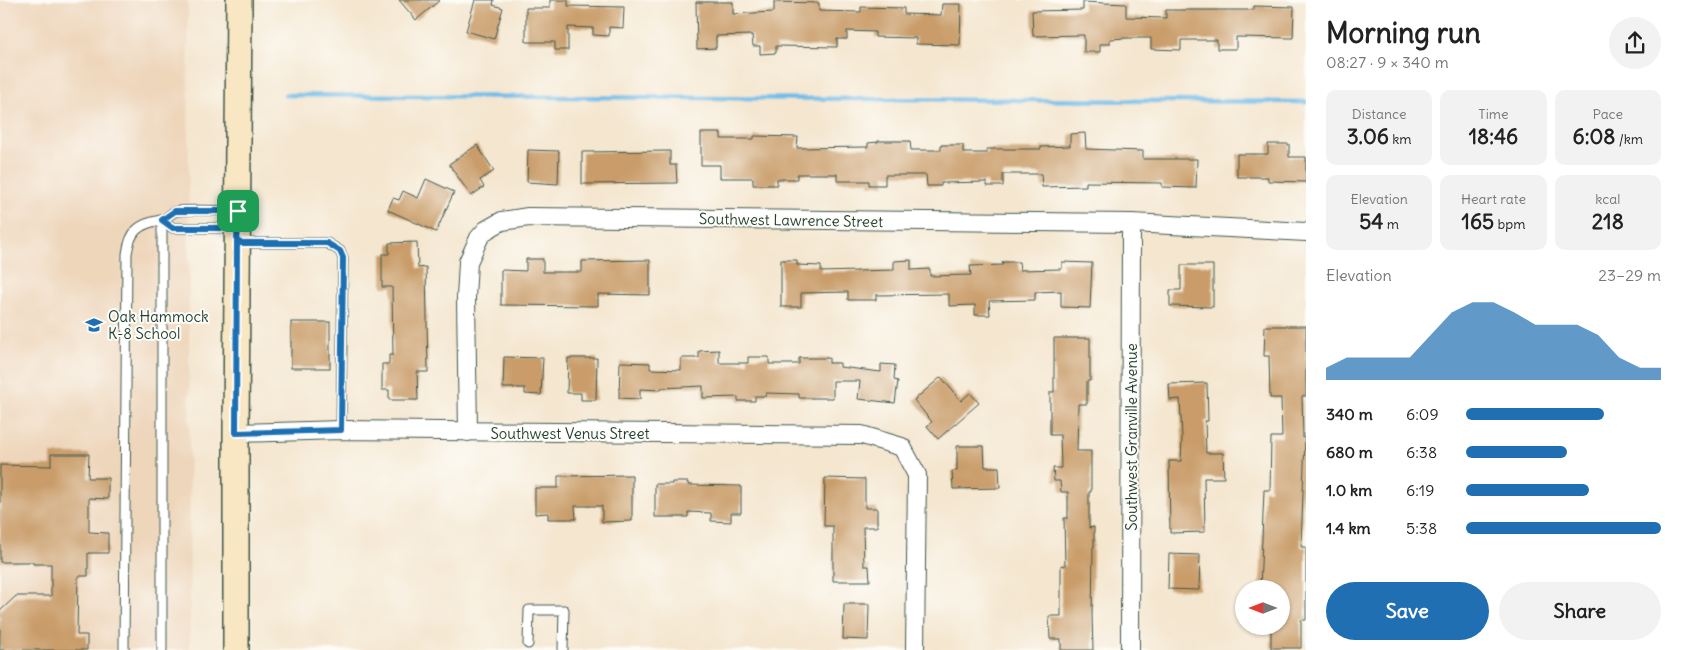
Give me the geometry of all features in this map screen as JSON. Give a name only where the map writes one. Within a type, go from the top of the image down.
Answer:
[{"type":"street","points":[[236,650],[238,0]]},
{"type":"street","name":"Southwest Lawrence Street","points":[[468,432],[466,298],[468,262],[479,238],[494,224],[502,221],[528,217],[1131,223],[1306,232]]},
{"type":"street","name":"Southwest Granville Avenue","points":[[1130,650],[1131,223]]},
{"type":"street","name":"Southwest Venus Street","points":[[236,433],[341,430],[862,435],[902,447],[917,475],[915,650]]},
{"type":"lane","points":[[124,650],[127,254],[128,243],[138,228],[146,222],[162,220],[175,211],[238,227],[327,243],[340,251],[343,258],[341,430]]},
{"type":"lane","points":[[162,220],[173,228],[238,227]]},
{"type":"lane","points":[[162,220],[162,650]]},
{"type":"lane","points":[[528,644],[529,610],[564,610],[563,650]]},
{"type":"shaded area","name":"Oak Hammock K-8 School","points":[[0,0],[188,0],[190,650],[0,650]]},
{"type":"building","points":[[399,0],[440,0],[416,20]]},
{"type":"building","points":[[475,0],[494,0],[493,5],[503,8],[494,39],[466,31]]},
{"type":"building","points":[[550,0],[568,0],[568,6],[624,7],[623,28],[609,27],[609,36],[593,35],[593,28],[568,27],[568,50],[555,50],[555,42],[526,42],[526,8],[550,8]]},
{"type":"building","points":[[696,2],[733,2],[733,14],[774,12],[774,2],[819,3],[819,11],[861,12],[861,7],[904,8],[904,14],[941,15],[942,4],[961,4],[960,45],[916,44],[916,38],[875,37],[875,32],[847,31],[847,39],[837,39],[837,47],[776,46],[776,53],[760,54],[760,46],[753,46],[752,35],[716,36],[716,48],[697,49]]},
{"type":"building","points":[[1083,2],[1126,4],[1126,17],[1166,18],[1166,10],[1254,10],[1254,6],[1294,7],[1293,38],[1236,37],[1236,49],[1217,49],[1217,40],[1181,40],[1181,50],[1151,49],[1151,38],[1110,39],[1110,44],[1100,44],[1100,52],[1084,52],[1084,35],[1033,36],[1032,11],[1083,10]]},
{"type":"building","points":[[701,133],[721,133],[721,139],[754,139],[754,136],[798,137],[797,148],[868,147],[868,143],[878,141],[910,141],[911,150],[941,150],[941,145],[963,145],[963,153],[987,153],[987,149],[1041,149],[1041,147],[1070,146],[1070,134],[1085,133],[1086,149],[1143,151],[1143,159],[1197,159],[1196,188],[1162,187],[1162,183],[1086,182],[1086,186],[1042,187],[1041,174],[1003,174],[1003,186],[987,186],[987,182],[941,183],[941,186],[927,186],[926,175],[885,175],[885,185],[869,185],[869,181],[837,181],[837,174],[797,174],[797,179],[777,179],[777,185],[753,185],[753,178],[720,178],[720,165],[701,165]]},
{"type":"building","points":[[1268,144],[1289,144],[1289,157],[1306,157],[1306,182],[1268,181],[1268,177],[1237,177],[1237,154],[1268,154]]},
{"type":"building","points":[[477,145],[494,171],[480,180],[484,187],[471,196],[449,164]]},
{"type":"building","points":[[528,150],[559,151],[558,184],[527,182]]},
{"type":"building","points":[[670,151],[670,165],[676,165],[677,183],[582,184],[582,152]]},
{"type":"building","points":[[426,179],[454,192],[436,232],[388,210],[393,198],[399,200],[403,191],[418,198]]},
{"type":"building","points":[[417,242],[418,268],[426,267],[428,372],[417,372],[418,400],[389,400],[389,390],[382,390],[382,364],[389,364],[389,355],[393,355],[392,287],[382,287],[382,254],[389,254],[389,243]]},
{"type":"building","points":[[526,259],[543,259],[543,272],[582,272],[582,261],[650,260],[650,295],[598,294],[598,306],[501,305],[501,270],[526,271]]},
{"type":"building","points":[[781,260],[797,260],[797,265],[821,266],[821,272],[894,270],[894,261],[911,260],[911,270],[930,269],[930,276],[971,275],[970,266],[1003,265],[1002,262],[1019,262],[1020,270],[1062,269],[1062,262],[1092,263],[1090,308],[1061,307],[1061,291],[1035,292],[1035,300],[989,301],[990,315],[975,315],[975,305],[949,306],[949,294],[876,295],[876,300],[848,300],[848,292],[801,293],[801,307],[781,307]]},
{"type":"building","points":[[1181,265],[1213,265],[1213,307],[1170,306],[1170,290],[1181,290]]},
{"type":"building","points":[[291,322],[330,322],[330,368],[291,368]]},
{"type":"building","points":[[1265,326],[1306,326],[1306,396],[1302,396],[1303,438],[1305,438],[1301,547],[1306,547],[1306,620],[1301,620],[1301,648],[1271,648],[1271,635],[1290,635],[1290,580],[1260,580],[1264,490],[1270,490],[1271,437],[1282,437],[1281,398],[1270,398],[1269,356],[1264,356]]},
{"type":"building","points":[[1054,338],[1090,338],[1090,381],[1087,381],[1087,404],[1078,404],[1077,451],[1091,451],[1089,528],[1094,527],[1093,650],[1061,650],[1061,639],[1050,639],[1049,616],[1061,616],[1061,565],[1065,566],[1064,518],[1068,518],[1068,492],[1061,492],[1060,481],[1054,481],[1053,468],[1061,468],[1060,435],[1050,435],[1050,392],[1054,392]]},
{"type":"building","points":[[719,350],[719,363],[748,363],[748,357],[769,357],[769,364],[799,364],[799,358],[829,358],[829,363],[840,363],[840,367],[881,372],[881,364],[895,365],[894,380],[898,381],[895,403],[858,399],[860,381],[833,381],[833,398],[799,398],[799,394],[766,393],[766,396],[755,396],[755,401],[738,401],[738,397],[703,398],[703,386],[661,388],[661,390],[640,389],[640,399],[619,398],[620,362],[650,363],[650,369],[681,370],[681,358],[699,358],[699,351]]},
{"type":"building","points":[[504,357],[543,358],[541,395],[525,394],[525,388],[503,388]]},
{"type":"building","points":[[568,358],[597,358],[596,400],[581,400],[581,393],[567,393]]},
{"type":"building","points":[[941,377],[961,401],[970,393],[979,403],[938,439],[927,426],[932,422],[914,400]]},
{"type":"building","points":[[1207,383],[1208,421],[1205,421],[1206,453],[1223,453],[1224,478],[1204,478],[1205,532],[1170,533],[1169,461],[1181,461],[1182,437],[1180,399],[1170,400],[1169,384]]},
{"type":"building","points":[[957,446],[984,446],[985,467],[999,467],[1000,488],[953,489],[952,471],[957,471]]},
{"type":"building","points":[[51,454],[89,454],[88,478],[108,478],[108,499],[89,498],[89,532],[108,533],[108,553],[88,553],[88,576],[78,576],[77,635],[87,635],[87,650],[0,650],[0,611],[16,596],[51,596],[51,564],[0,562],[0,465],[51,466]]},
{"type":"building","points":[[632,475],[632,521],[602,522],[602,506],[575,506],[576,519],[548,519],[548,513],[535,514],[535,488],[558,488],[558,476]]},
{"type":"building","points":[[825,478],[865,479],[865,508],[877,508],[877,527],[863,527],[864,566],[869,566],[870,581],[833,581],[833,526],[824,526]]},
{"type":"building","points":[[672,482],[688,482],[688,485],[741,486],[741,513],[731,513],[731,522],[711,521],[711,513],[688,512],[688,517],[655,517],[655,484],[672,484]]},
{"type":"building","points":[[1169,554],[1200,555],[1199,590],[1168,589]]},
{"type":"building","points":[[844,604],[869,604],[868,640],[843,639]]},
{"type":"waterway","points":[[285,95],[1306,102]]},
{"type":"place","name":"Oak Hammock K-8 School","points":[[94,325]]},
{"type":"route","points":[[238,211],[175,211],[162,220],[173,228],[238,228],[237,243],[236,433],[341,430],[343,258],[340,251],[327,243],[237,243],[238,228],[238,211]]}]
